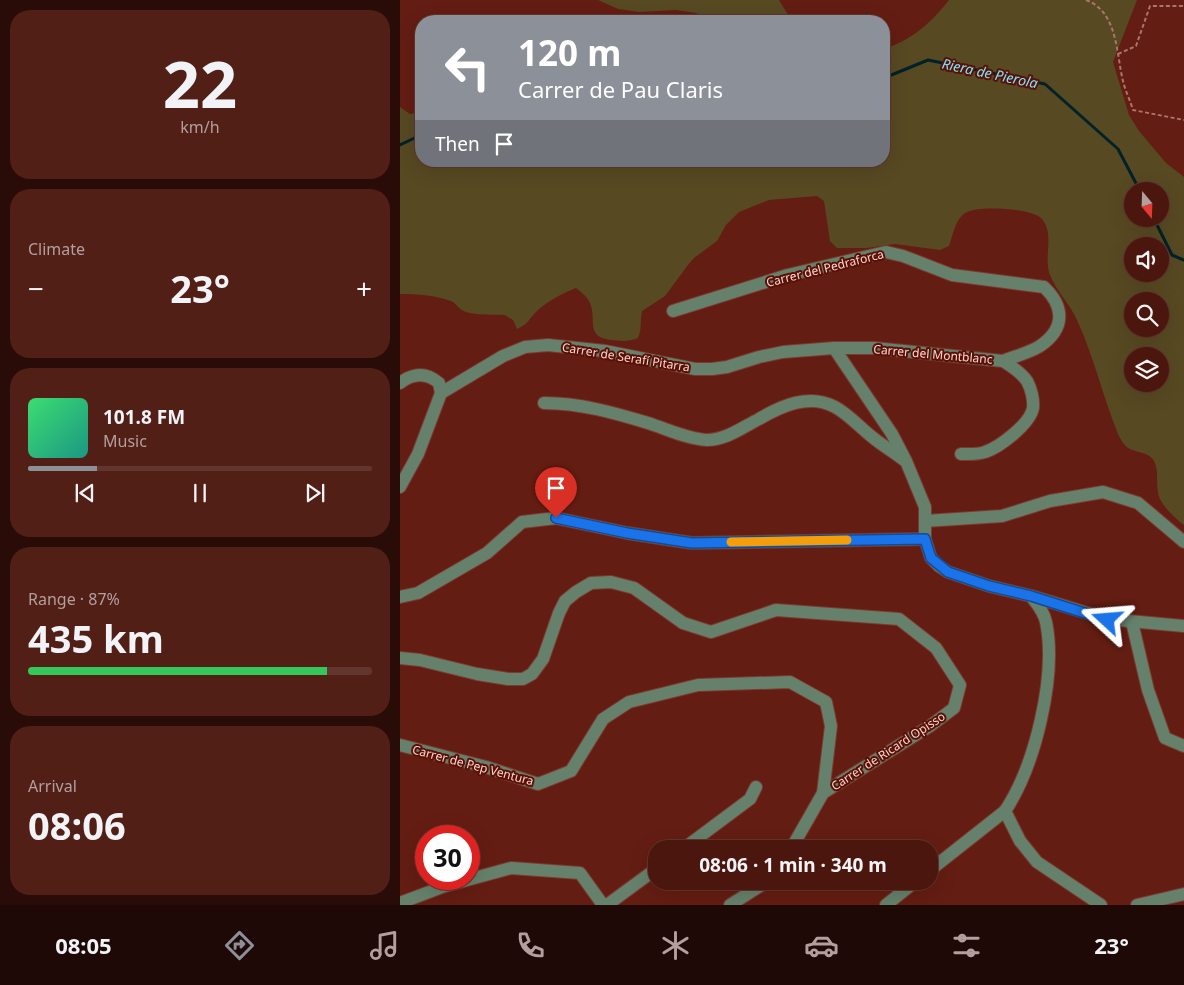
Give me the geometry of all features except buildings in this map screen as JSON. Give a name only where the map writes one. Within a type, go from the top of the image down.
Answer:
[{"type":"street","name":"Carrer del Pedraforca","points":[[673,311],[788,275],[886,252],[903,256],[952,275],[1044,287],[1054,296],[1060,310],[1058,324],[1050,338],[1038,347],[1003,361]]},
{"type":"street","name":"Carrer de Serafí Pitarra","points":[[441,393],[503,356],[525,347],[548,345],[605,351],[696,369],[727,367],[783,352],[834,348]]},
{"type":"street","name":"Carrer del Montblanc","points":[[834,348],[874,348],[1003,361],[1016,370],[1026,380],[1032,395],[1033,408],[1024,422],[995,447],[984,452],[961,454]]},
{"type":"street","points":[[834,348],[892,434],[906,461],[925,507],[925,539],[931,558],[948,572],[989,586],[1031,596],[1107,620],[1184,626]]},
{"type":"street","points":[[400,383],[415,374],[426,375],[439,383],[441,393],[418,454],[400,487]]},
{"type":"street","points":[[544,403],[565,403],[612,413],[683,435],[708,440],[731,434],[780,407],[798,403],[820,402],[836,407],[877,441],[906,461]]},
{"type":"street","points":[[925,521],[1002,516],[1050,501],[1103,492],[1138,503],[1184,542]]},
{"type":"street","points":[[400,597],[418,593],[487,553],[522,522],[556,518],[627,533],[692,543],[925,539]]},
{"type":"street","name":"Carrer de Ricard Opisso","points":[[400,658],[420,660],[492,676],[523,679],[532,674],[543,659],[565,601],[591,583],[611,582],[634,588],[683,623],[711,632],[776,610],[899,619],[936,648],[960,686],[954,708],[930,726],[822,793]]},
{"type":"street","points":[[938,864],[1005,811],[1012,800],[1034,747],[1047,688],[1049,654],[1046,621],[1041,609],[1031,596]]},
{"type":"street","points":[[1132,622],[1148,690],[1165,738],[1184,746]]},
{"type":"street","name":"Carrer de Pep Ventura","points":[[400,745],[486,767],[538,784],[571,770],[602,719],[629,702],[698,685],[790,682],[826,702],[831,726],[822,793],[796,840]]},
{"type":"street","points":[[695,840],[750,799],[756,788]]},
{"type":"street","points":[[1005,811],[1020,841],[1037,862],[1101,905]]},
{"type":"street","points":[[400,903],[445,886],[510,868],[580,873],[603,905]]},
{"type":"street","points":[[607,905],[648,874]]},
{"type":"street","points":[[730,905],[754,890]]},
{"type":"street","points":[[886,905],[905,890]]},
{"type":"street","points":[[1137,905],[1184,895]]},
{"type":"street","points":[[1177,905],[1184,895]]},
{"type":"path","points":[[1086,0],[1093,3],[1105,16],[1115,35],[1123,82],[1133,110],[1184,120]]},
{"type":"path","points":[[1118,54],[1136,46],[1150,6],[1184,6]]},
{"type":"shaded area","points":[[598,0],[779,0],[788,15],[702,15],[676,10],[639,12],[618,9]]},
{"type":"shaded area","points":[[949,0],[1137,0],[1113,62],[1129,115],[1139,131],[1166,163],[1184,177],[1184,525],[1176,519],[1159,497],[1156,469],[1152,458],[1128,448],[1118,434],[1083,334],[1074,314],[1050,275],[1046,225],[1037,215],[1028,212],[992,208],[965,213],[957,224],[949,246],[940,250],[895,244],[867,248],[837,248],[830,241],[824,201],[817,196],[769,200],[739,212],[726,225],[717,241],[694,258],[665,296],[642,311],[638,338],[628,341],[610,340],[597,335],[593,326],[590,303],[586,296],[576,288],[546,303],[527,323],[517,329],[513,320],[505,315],[471,313],[459,308],[453,302],[439,297],[400,294],[400,107],[410,114],[415,113],[415,167],[890,167],[890,47],[920,30]]},
{"type":"waterway","name":"Riera de Pierola","points":[[890,76],[928,60],[1045,84],[1118,149],[1135,182]]},
{"type":"waterway","name":"Riera de Pierola","points":[[400,145],[415,138]]},
{"type":"waterway","name":"Riera de Pierola","points":[[1158,228],[1172,255],[1184,260]]},
{"type":"slow traffic","points":[[731,542],[847,540]]},
{"type":"route","points":[[556,518],[627,533],[692,543],[925,539],[931,558],[948,572],[989,586],[1031,596],[1107,620]]}]
